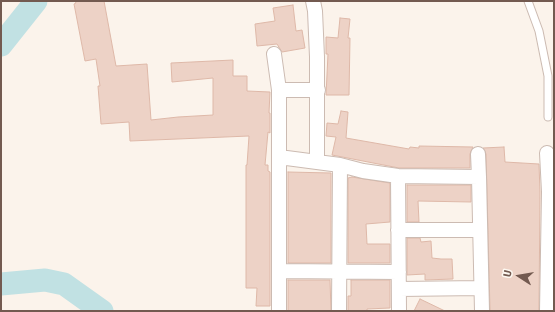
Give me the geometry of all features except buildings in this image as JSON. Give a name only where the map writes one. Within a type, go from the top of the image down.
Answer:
[{"type":"street","points":[[313,1],[315,11],[318,90],[317,162]]},
{"type":"street","points":[[274,54],[279,90],[279,311]]},
{"type":"street","points":[[279,90],[318,90]]},
{"type":"street","points":[[547,153],[549,192],[547,311]]},
{"type":"street","points":[[478,154],[482,311]]},
{"type":"street","points":[[279,157],[340,165],[363,171],[398,176],[479,177]]},
{"type":"street","points":[[339,311],[340,165]]},
{"type":"street","points":[[398,176],[399,311]]},
{"type":"street","points":[[398,230],[480,230]]},
{"type":"street","points":[[279,271],[399,272]]},
{"type":"street","points":[[399,289],[481,288]]},
{"type":"lane","points":[[528,1],[539,31],[548,76],[548,118]]},
{"type":"waterway","points":[[1,45],[36,1]]},
{"type":"waterway","points":[[1,284],[45,280],[64,284],[102,311]]}]
